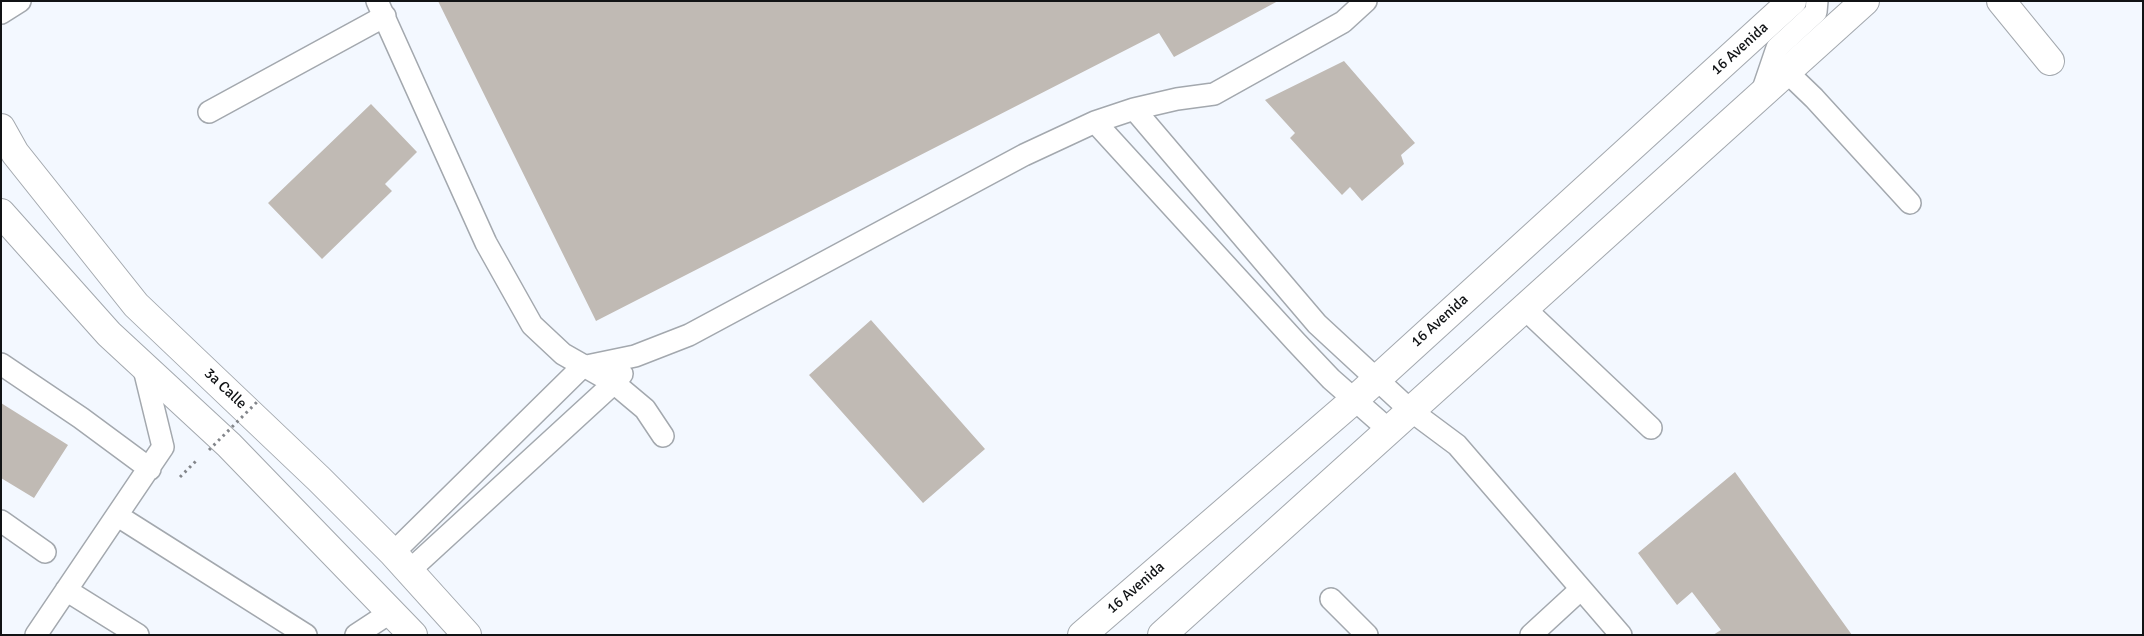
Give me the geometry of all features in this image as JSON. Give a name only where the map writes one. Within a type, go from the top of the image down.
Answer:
[{"type":"main road","name":"16 Avenida","points":[[1082,635],[1354,400],[1792,1]]},
{"type":"main road","points":[[1162,635],[1865,1]]},
{"type":"main road","points":[[2001,1],[2050,61]]},
{"type":"main road","name":"3a Calle","points":[[1,128],[16,153],[136,305],[319,478],[401,562],[467,635]]},
{"type":"main road","points":[[1,213],[109,334],[229,444],[413,635]]},
{"type":"lane","points":[[1,13],[20,1]]},
{"type":"lane","points":[[401,562],[582,367],[636,356],[689,335],[1024,155],[1095,122],[1134,109],[1177,99],[1214,94],[1343,22],[1366,1]]},
{"type":"lane","points":[[1760,96],[1777,48],[1816,12],[1817,1]]},
{"type":"lane","points":[[209,112],[381,9],[486,243],[532,325],[563,354],[582,367],[614,384],[645,409],[663,436]]},
{"type":"lane","points":[[1787,72],[1814,98],[1910,203]]},
{"type":"lane","points":[[1134,109],[1317,324],[1410,410],[1457,445],[1621,635]]},
{"type":"lane","points":[[1095,122],[1296,342],[1354,400],[1389,430]]},
{"type":"lane","points":[[1524,308],[1651,428]]},
{"type":"lane","points":[[401,562],[614,384],[636,356]]},
{"type":"lane","points":[[1,364],[81,418],[150,469]]},
{"type":"lane","points":[[36,635],[150,469],[163,447],[143,365]]},
{"type":"lane","points":[[118,516],[306,635]]},
{"type":"lane","points":[[1,521],[45,552]]},
{"type":"lane","points":[[1531,635],[1581,589]]},
{"type":"lane","points":[[66,590],[138,635]]},
{"type":"lane","points":[[1331,599],[1367,635]]},
{"type":"lane","points":[[356,635],[391,612]]},
{"type":"path","points":[[209,450],[259,400]]},
{"type":"building","points":[[438,1],[1278,1],[1174,57],[1159,33],[596,321]]},
{"type":"building","points":[[1344,61],[1415,143],[1401,155],[1404,164],[1362,201],[1350,187],[1342,195],[1290,138],[1295,133],[1265,100]]},
{"type":"building","points":[[371,104],[417,152],[385,184],[392,191],[322,259],[268,203]]},
{"type":"building","points":[[871,320],[985,449],[923,503],[809,375]]},
{"type":"building","points":[[1,403],[68,445],[34,498],[1,478]]},
{"type":"building","points":[[1735,472],[1852,635],[1713,635],[1721,630],[1692,592],[1677,605],[1638,553]]}]
